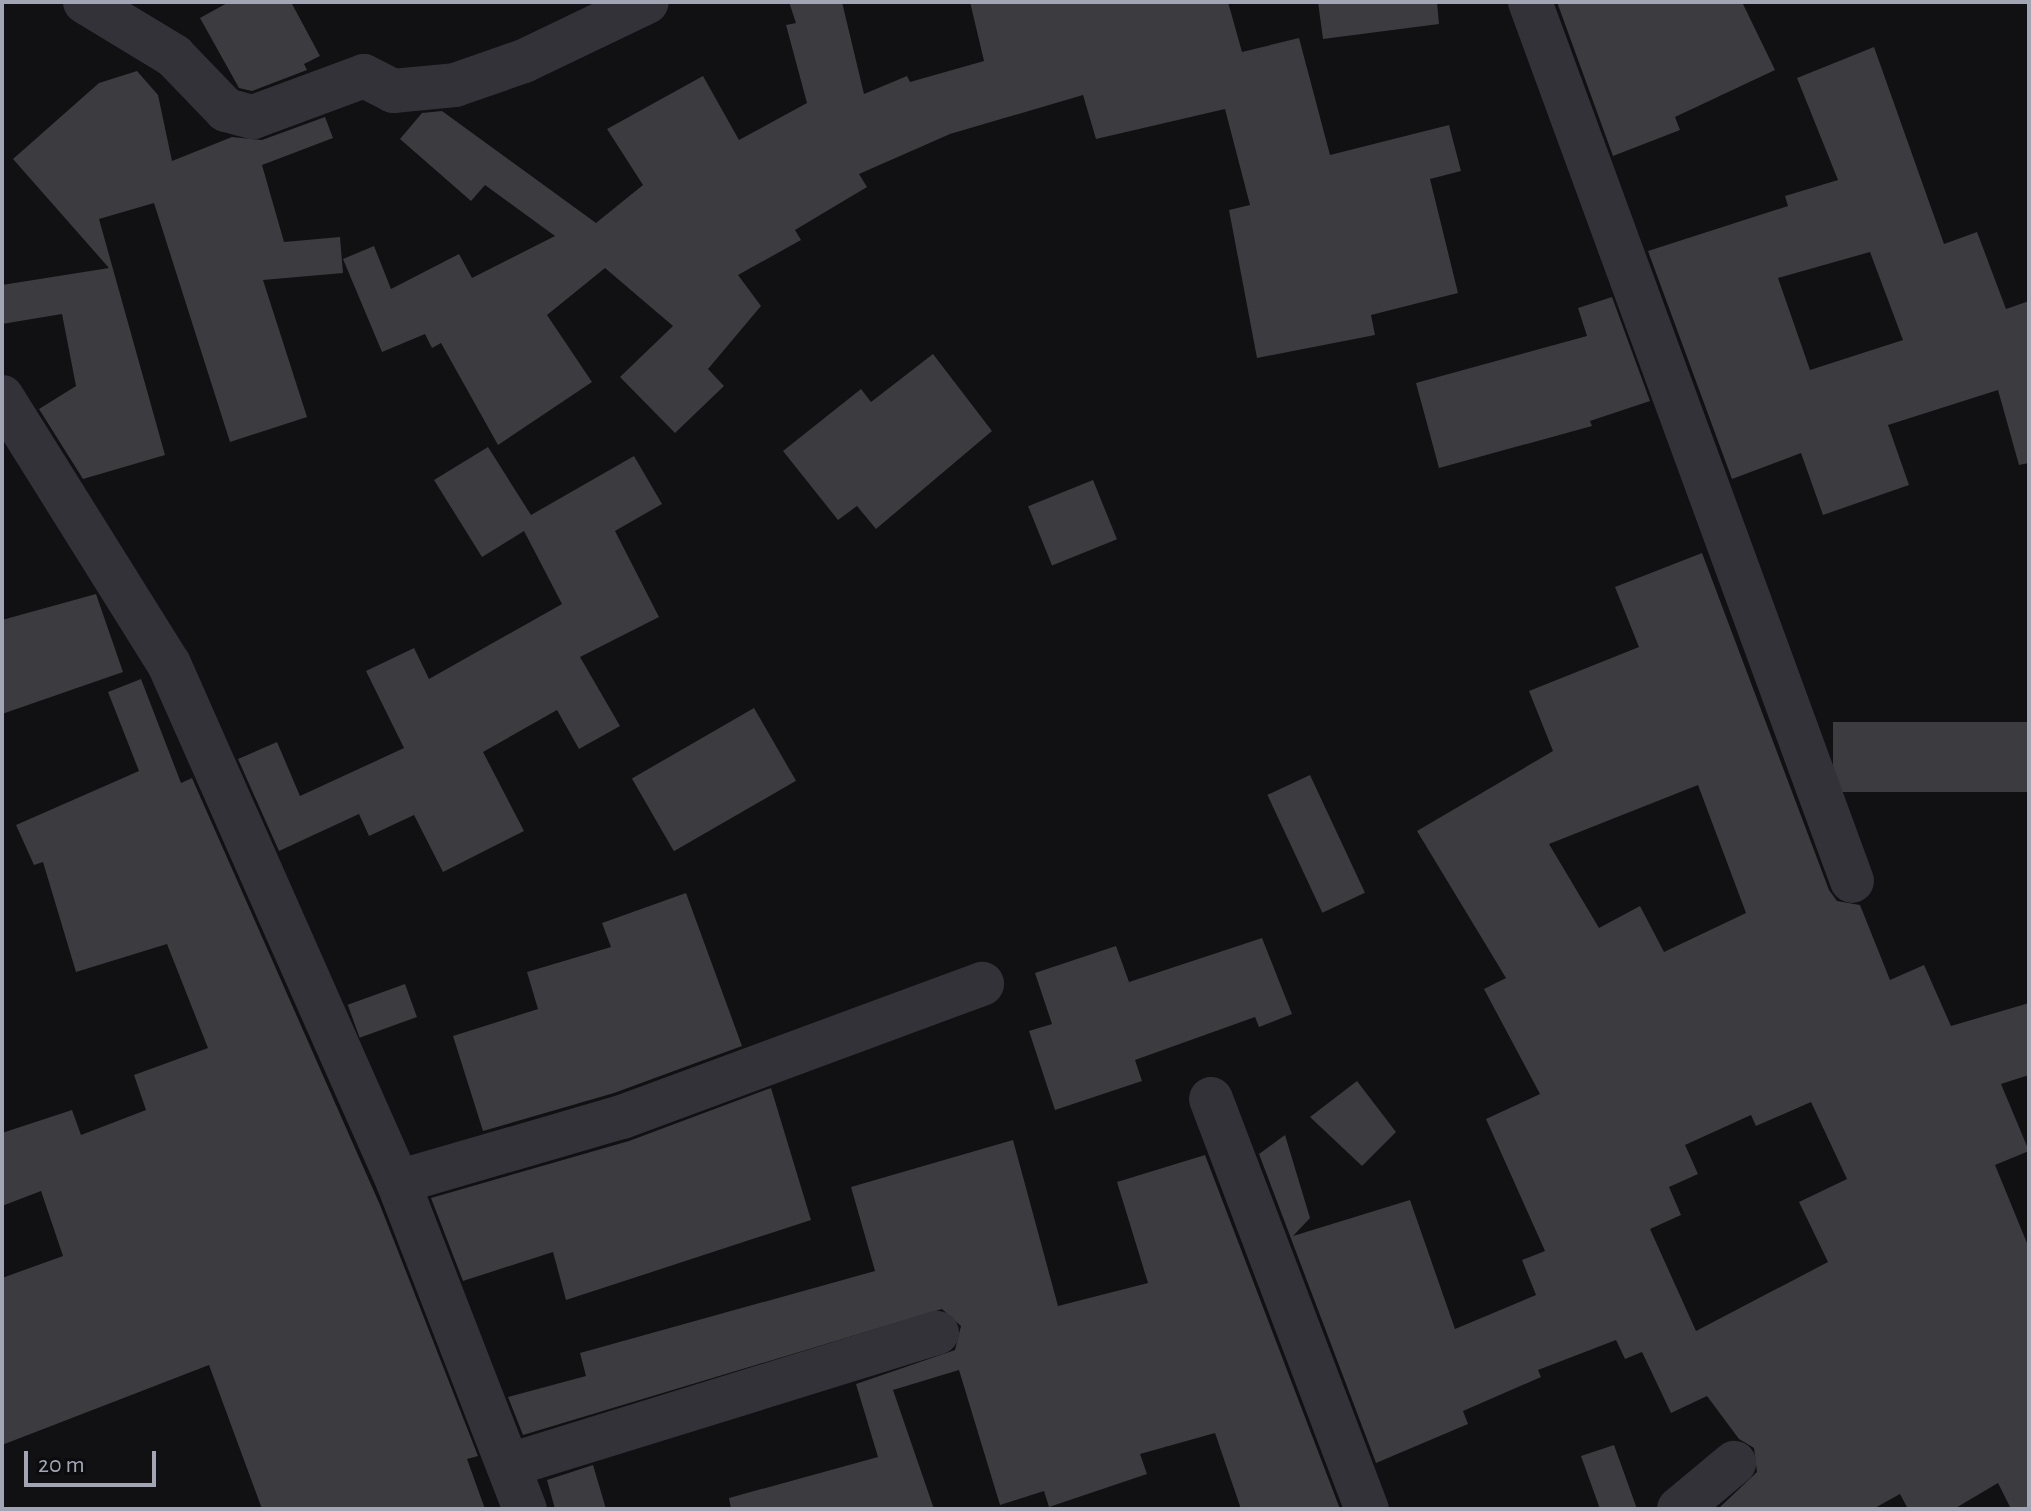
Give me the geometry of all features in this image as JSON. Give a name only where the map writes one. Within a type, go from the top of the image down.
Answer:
[{"type":"street","points":[[85,2],[174,56],[226,110],[253,117],[364,76],[393,91],[455,85],[524,61],[647,2]]},
{"type":"street","points":[[1530,2],[1852,881]]},
{"type":"street","points":[[2,397],[169,664],[398,1182],[525,1509]]},
{"type":"street","points":[[398,1182],[622,1117],[982,984]]},
{"type":"street","points":[[1211,1099],[1367,1509]]},
{"type":"street","points":[[510,1465],[937,1333]]},
{"type":"street","points":[[1679,1509],[1734,1463]]},
{"type":"building","points":[[229,2],[291,2],[320,56],[304,64],[307,70],[252,91],[239,88],[200,18]]},
{"type":"building","points":[[789,2],[842,2],[864,94],[907,76],[910,82],[984,61],[970,2],[1228,2],[1242,52],[1299,38],[1330,155],[1449,125],[1461,171],[1430,179],[1458,293],[1371,315],[1375,335],[1257,358],[1229,210],[1250,205],[1225,109],[1096,139],[1083,95],[950,134],[859,174],[867,187],[795,230],[801,240],[738,275],[761,306],[708,369],[724,386],[675,433],[620,377],[673,326],[605,268],[547,315],[592,382],[498,445],[441,343],[432,348],[425,334],[382,352],[343,259],[374,246],[391,289],[459,254],[472,278],[555,236],[485,185],[471,201],[400,139],[422,113],[442,111],[596,223],[643,185],[607,129],[703,76],[739,140],[807,103],[786,25],[796,23]]},
{"type":"building","points":[[1318,2],[1437,2],[1439,24],[1323,39]]},
{"type":"building","points":[[1557,2],[1742,2],[1775,70],[1675,117],[1680,130],[1613,156]]},
{"type":"building","points":[[1874,47],[1944,244],[1977,232],[2006,309],[2029,301],[2029,463],[2019,465],[1998,390],[1888,425],[1909,485],[1823,515],[1801,453],[1732,479],[1648,251],[1788,206],[1785,196],[1838,180],[1797,78]],"holes":[[[1870,252],[1903,340],[1810,370],[1778,278]]]},
{"type":"building","points":[[137,71],[158,95],[172,161],[232,137],[262,140],[325,117],[333,138],[262,165],[284,242],[340,237],[343,273],[263,280],[307,417],[230,442],[154,203],[99,219],[165,455],[83,479],[39,409],[76,386],[62,314],[2,324],[2,285],[109,268],[13,159],[99,83]]},
{"type":"building","points":[[1612,297],[1650,401],[1590,421],[1592,426],[1439,468],[1416,383],[1587,336],[1578,308]]},
{"type":"building","points":[[933,354],[992,431],[876,529],[857,506],[838,520],[783,451],[861,389],[871,402]]},
{"type":"building","points":[[488,447],[531,515],[634,456],[662,504],[615,531],[659,617],[580,657],[620,726],[579,749],[557,710],[483,752],[524,831],[443,872],[414,815],[369,836],[359,814],[279,851],[238,759],[277,742],[300,796],[404,748],[366,671],[414,648],[429,679],[562,604],[524,531],[482,557],[434,480]]},
{"type":"building","points":[[1093,480],[1117,539],[1052,566],[1028,506]]},
{"type":"building","points":[[1702,553],[1829,890],[1837,901],[1860,905],[1890,980],[1924,965],[1951,1026],[2029,1003],[2029,1075],[2001,1084],[2029,1151],[1995,1165],[2029,1248],[2029,1509],[2011,1509],[1998,1483],[1954,1509],[1908,1509],[1900,1494],[1873,1509],[1718,1509],[1757,1472],[1754,1448],[1739,1439],[1707,1396],[1671,1413],[1642,1352],[1625,1359],[1616,1340],[1538,1370],[1541,1377],[1463,1411],[1468,1424],[1376,1463],[1259,1154],[1285,1135],[1310,1218],[1293,1236],[1410,1200],[1455,1329],[1536,1295],[1522,1260],[1545,1251],[1486,1119],[1540,1094],[1484,989],[1506,978],[1417,831],[1553,751],[1529,691],[1639,647],[1615,587]],"holes":[[[1698,785],[1746,913],[1664,952],[1640,906],[1599,928],[1549,844]],[[1811,1102],[1847,1179],[1799,1202],[1828,1262],[1696,1331],[1650,1229],[1681,1215],[1669,1187],[1698,1174],[1685,1145],[1751,1115],[1756,1126]]]},
{"type":"building","points":[[96,594],[123,672],[2,714],[2,620]]},
{"type":"building","points":[[141,679],[181,783],[192,778],[380,1205],[478,1456],[467,1459],[485,1509],[262,1509],[209,1365],[2,1445],[2,1278],[63,1256],[41,1191],[2,1206],[2,1133],[72,1110],[81,1135],[146,1110],[134,1075],[208,1048],[167,944],[76,972],[43,862],[34,865],[16,825],[139,771],[108,692]]},
{"type":"building","points":[[754,708],[796,781],[674,851],[632,778]]},
{"type":"building","points":[[1833,722],[2029,722],[2029,792],[1833,792]]},
{"type":"building","points":[[1310,775],[1365,893],[1322,913],[1267,795]]},
{"type":"building","points":[[686,893],[742,1046],[614,1093],[483,1131],[453,1036],[538,1009],[527,972],[611,947],[602,923]]},
{"type":"building","points":[[1262,938],[1292,1014],[1259,1027],[1255,1017],[1135,1060],[1142,1081],[1055,1110],[1029,1031],[1052,1024],[1035,973],[1116,946],[1129,982]]},
{"type":"building","points":[[405,984],[417,1017],[360,1038],[348,1005]]},
{"type":"building","points":[[1357,1081],[1396,1132],[1362,1166],[1310,1117]]},
{"type":"building","points":[[771,1088],[811,1220],[566,1300],[553,1252],[463,1281],[431,1198],[629,1141]]},
{"type":"building","points":[[1013,1140],[1058,1306],[1148,1283],[1117,1182],[1205,1155],[1340,1509],[1241,1509],[1215,1433],[1140,1454],[1147,1474],[1049,1507],[1044,1491],[1000,1505],[959,1370],[893,1390],[934,1509],[731,1509],[729,1498],[878,1457],[856,1384],[955,1350],[961,1326],[942,1309],[523,1435],[508,1397],[586,1376],[580,1353],[875,1271],[851,1187]]},
{"type":"building","points":[[1614,1445],[1637,1509],[1600,1509],[1581,1456]]},
{"type":"building","points":[[593,1465],[606,1509],[555,1509],[547,1480]]}]
